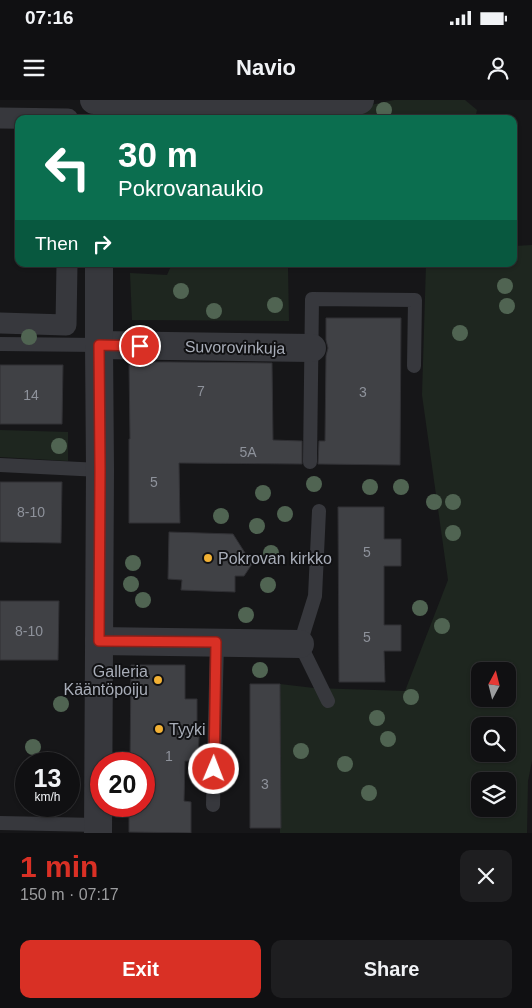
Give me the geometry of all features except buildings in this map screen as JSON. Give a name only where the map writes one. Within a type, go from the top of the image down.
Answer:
[{"type":"street","points":[[94,100],[272,101],[347,104],[360,100]]},
{"type":"street","points":[[101,100],[101,115]]},
{"type":"street","points":[[0,118],[15,118]]},
{"type":"street","points":[[0,323],[66,325],[66,267]]},
{"type":"street","points":[[98,829],[99,267]]},
{"type":"street","name":"Suvorovinkuja","points":[[99,345],[312,348]]},
{"type":"street","points":[[99,641],[300,644]]},
{"type":"lane","points":[[310,462],[312,298],[415,300],[414,366]]},
{"type":"lane","points":[[0,344],[99,345]]},
{"type":"lane","points":[[0,465],[100,470]]},
{"type":"lane","points":[[318,511],[315,596],[300,644],[328,701]]},
{"type":"lane","points":[[213,806],[216,642]]},
{"type":"lane","points":[[0,823],[98,829]]},
{"type":"shaded area","points":[[394,100],[465,100],[477,110],[476,115],[358,115],[361,107]]},
{"type":"shaded area","points":[[532,245],[532,761],[528,781],[527,833],[280,833],[280,684],[314,688],[405,691],[448,580],[422,395],[426,267],[517,267],[517,246]]},
{"type":"shaded area","points":[[171,267],[288,268],[289,321],[132,320],[130,273],[167,275]]},
{"type":"shaded area","points":[[0,430],[68,432],[68,461],[0,457]]},
{"type":"place","name":"Pokrovan kirkko","points":[[208,558]]},
{"type":"place","name":"Galleria Kääntöpoiju","points":[[158,680]]},
{"type":"place","name":"Tyyki","points":[[159,729]]},
{"type":"route","points":[[140,346],[99,345],[99,641],[216,642],[214,769]]}]
